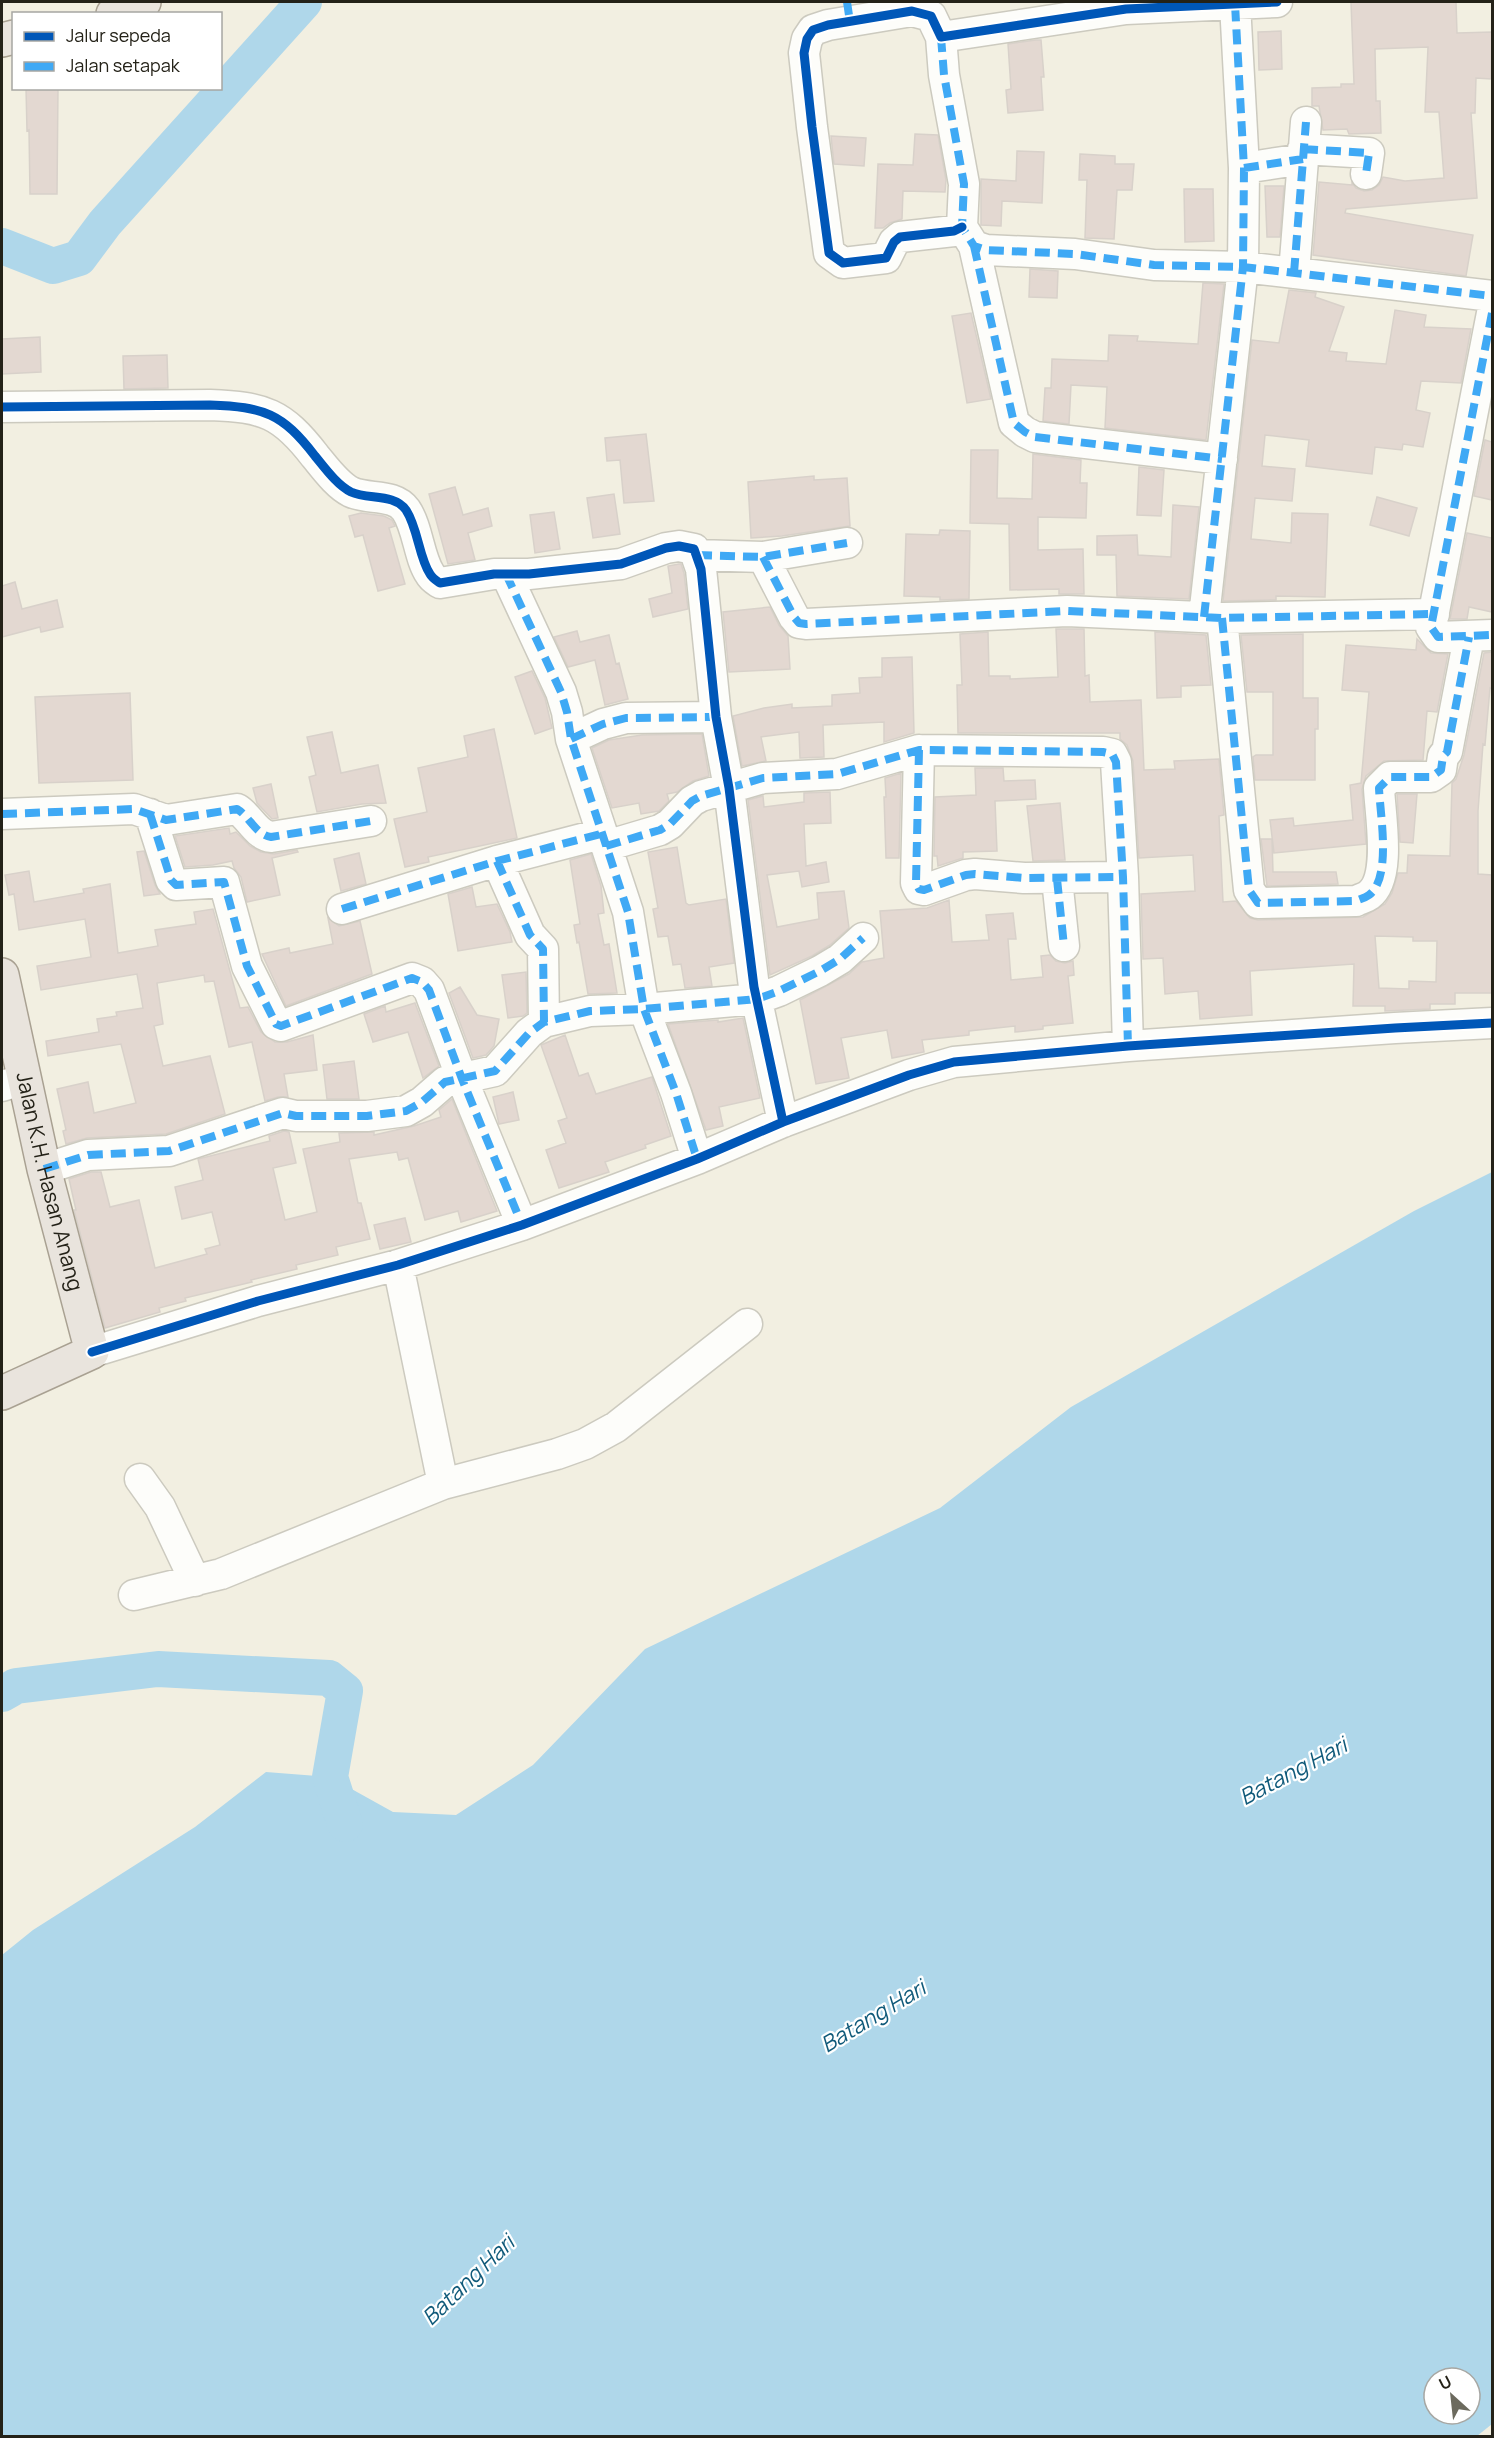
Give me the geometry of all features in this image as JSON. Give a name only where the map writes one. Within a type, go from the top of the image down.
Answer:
[{"type":"main road","points":[[118,12],[144,2]]},
{"type":"main road","name":"Jalan K.H. Hasan Anang","points":[[2,975],[13,1083],[44,1169],[92,1352]]},
{"type":"main road","points":[[2,1393],[92,1352]]},
{"type":"street","points":[[941,37],[1125,5],[1277,2]]},
{"type":"street","points":[[1235,4],[1244,168],[1243,267],[1222,459],[1213,618],[1249,891],[1258,903],[1356,901],[1369,895],[1377,886],[1383,868],[1379,788],[1390,777],[1431,777],[1441,770],[1443,756],[1447,752],[1481,636],[1438,637],[1431,627],[1492,313]]},
{"type":"street","points":[[1222,459],[1035,437],[1024,432],[1014,423],[968,236],[964,184],[944,75],[941,37],[931,16],[912,11],[849,12],[828,25],[813,30],[807,39],[804,53],[812,127],[830,253],[843,263],[886,258],[894,242],[900,237],[954,231],[968,236],[986,250],[1075,254],[1154,265],[1243,267],[1492,296]]},
{"type":"street","points":[[1244,168],[1304,143],[1369,153],[1366,174]]},
{"type":"street","points":[[1294,273],[1304,143]]},
{"type":"street","points":[[2,407],[210,405],[239,406],[264,411],[285,422],[326,470],[350,491],[368,498],[398,502],[406,510],[413,525],[430,574],[440,583],[494,574],[621,564],[666,548],[679,546],[694,549],[701,569],[716,717],[729,788],[757,999],[783,1122]]},
{"type":"street","points":[[697,555],[763,557],[847,543]]},
{"type":"street","points":[[763,557],[794,616],[799,623],[806,624],[1067,610],[1213,618],[1434,614]]},
{"type":"street","points":[[506,574],[561,692],[571,739],[628,912],[644,1009],[676,1093],[697,1159]]},
{"type":"street","points":[[571,739],[603,724],[626,718],[716,717]]},
{"type":"street","points":[[919,750],[916,883],[919,889],[924,890],[975,874],[1057,879],[1123,877]]},
{"type":"street","points":[[342,909],[497,861],[660,830],[670,824],[692,801],[701,796],[763,778],[837,774],[919,750],[1103,752],[1112,754],[1116,762],[1123,877],[1128,1046]]},
{"type":"street","points":[[2,814],[134,809],[166,820],[237,809],[243,812],[262,834],[271,837],[371,821]]},
{"type":"street","points":[[150,814],[171,880],[176,885],[224,882],[247,966],[276,1024],[281,1026],[412,978],[422,982],[429,990],[462,1079],[522,1225]]},
{"type":"street","points":[[497,861],[530,935],[543,949],[544,1022]]},
{"type":"street","points":[[1057,879],[1064,946]]},
{"type":"street","points":[[44,1169],[88,1155],[168,1151],[283,1113],[296,1116],[367,1116],[406,1111],[422,1102],[445,1082],[495,1071],[528,1034],[544,1022],[590,1011],[644,1009],[757,999],[820,971],[840,959],[863,938]]},
{"type":"street","points":[[92,1352],[258,1301],[399,1265],[522,1225],[697,1159],[783,1122],[909,1075],[954,1062],[1128,1046],[1492,1023]]},
{"type":"street","points":[[399,1265],[444,1484]]},
{"type":"street","points":[[134,1595],[221,1574],[444,1484],[557,1454],[585,1443],[616,1427],[747,1324]]},
{"type":"street","points":[[140,1479],[160,1507],[195,1581]]},
{"type":"water","name":"Batang Hari","points":[[1492,1172],[1492,2424],[1477,2436],[2,2436],[2,1955],[33,1930],[195,1827],[266,1772],[330,1777],[393,1812],[456,1815],[533,1765],[645,1649],[940,1508],[1071,1407],[1414,1211]]},
{"type":"building","points":[[1351,2],[1456,2],[1457,33],[1492,32],[1491,79],[1476,78],[1475,113],[1471,113],[1477,198],[1346,209],[1345,213],[1473,235],[1466,276],[1313,255],[1319,182],[1352,185],[1352,183],[1356,188],[1364,191],[1372,190],[1379,185],[1383,177],[1405,181],[1444,178],[1439,112],[1425,112],[1428,47],[1375,49],[1376,101],[1380,101],[1381,133],[1349,134],[1347,129],[1323,130],[1319,106],[1312,106],[1312,88],[1354,84]]},
{"type":"building","points":[[1281,31],[1282,69],[1259,70],[1258,32]]},
{"type":"building","points":[[1041,40],[1044,77],[1041,77],[1043,110],[1008,113],[1006,90],[1011,89],[1008,44]]},
{"type":"building","points":[[26,90],[58,90],[57,194],[30,194],[29,130],[27,131]]},
{"type":"building","points":[[915,134],[938,135],[946,180],[945,192],[903,191],[902,219],[883,228],[875,228],[878,164],[913,165]]},
{"type":"building","points":[[831,136],[866,138],[864,166],[834,164]]},
{"type":"building","points":[[1017,151],[1044,152],[1042,203],[1002,201],[1001,226],[981,225],[981,179],[1016,181]]},
{"type":"building","points":[[1080,154],[1115,156],[1115,164],[1134,164],[1132,190],[1117,190],[1114,239],[1085,238],[1087,180],[1079,180]]},
{"type":"building","points":[[1265,186],[1284,186],[1280,237],[1267,237]]},
{"type":"building","points":[[1184,189],[1213,189],[1214,241],[1185,242]]},
{"type":"building","points":[[1030,269],[1058,271],[1057,298],[1029,297]]},
{"type":"building","points":[[1203,283],[1224,284],[1206,440],[1105,428],[1107,387],[1071,385],[1069,424],[1043,421],[1045,388],[1051,388],[1052,359],[1108,361],[1109,335],[1138,336],[1137,341],[1198,344]]},
{"type":"building","points":[[1289,290],[1316,293],[1315,297],[1344,307],[1329,351],[1347,353],[1346,361],[1386,364],[1395,310],[1426,315],[1424,327],[1471,329],[1461,383],[1421,381],[1416,410],[1430,413],[1423,447],[1403,444],[1402,450],[1375,447],[1372,474],[1306,466],[1309,440],[1265,435],[1262,466],[1295,469],[1292,501],[1255,498],[1251,539],[1291,543],[1292,513],[1328,514],[1325,597],[1276,596],[1276,600],[1223,601],[1252,340],[1279,343]]},
{"type":"building","points":[[971,313],[991,399],[967,403],[952,316]]},
{"type":"building","points":[[40,337],[41,372],[2,374],[2,339]]},
{"type":"building","points":[[167,355],[168,388],[124,389],[123,356]]},
{"type":"building","points":[[646,434],[654,501],[624,503],[620,460],[607,461],[605,438]]},
{"type":"building","points":[[1485,440],[1492,442],[1492,500],[1474,496]]},
{"type":"building","points":[[971,450],[998,450],[997,498],[1032,499],[1033,454],[1081,460],[1080,483],[1087,483],[1086,518],[1038,517],[1038,550],[1083,549],[1084,594],[1059,594],[1059,589],[1010,590],[1009,524],[970,523]]},
{"type":"building","points":[[1139,467],[1164,470],[1161,516],[1137,515]]},
{"type":"building","points":[[814,476],[814,480],[847,478],[850,526],[751,538],[748,482]]},
{"type":"building","points":[[455,487],[463,515],[488,508],[492,526],[468,533],[475,560],[448,564],[429,494]]},
{"type":"building","points":[[614,494],[620,534],[593,538],[587,498]]},
{"type":"building","points":[[1377,497],[1417,508],[1409,536],[1370,525]]},
{"type":"building","points":[[1173,505],[1199,507],[1189,599],[1117,596],[1116,555],[1097,555],[1097,536],[1137,535],[1138,555],[1171,557]]},
{"type":"building","points":[[554,512],[560,549],[535,553],[530,515]]},
{"type":"building","points":[[361,513],[384,516],[392,520],[395,526],[389,528],[405,584],[378,591],[363,535],[355,537],[349,516]]},
{"type":"building","points":[[940,530],[970,531],[969,599],[940,600],[940,597],[904,596],[906,534],[939,535]]},
{"type":"building","points":[[1467,533],[1492,538],[1492,612],[1469,607],[1467,619],[1450,619]]},
{"type":"building","points":[[681,564],[688,609],[653,617],[649,599],[672,593],[668,566]]},
{"type":"building","points":[[15,582],[22,609],[57,600],[63,627],[41,632],[40,627],[2,637],[2,586]]},
{"type":"building","points":[[770,607],[779,625],[788,636],[790,669],[729,672],[723,612]]},
{"type":"building","points":[[1056,629],[1084,629],[1085,676],[1089,675],[1090,702],[1141,700],[1144,770],[1175,769],[1174,761],[1219,759],[1224,815],[1219,816],[1223,902],[1236,901],[1250,918],[1258,920],[1363,917],[1385,904],[1392,893],[1398,873],[1407,873],[1408,855],[1450,856],[1452,783],[1456,779],[1464,755],[1484,653],[1492,652],[1492,689],[1490,688],[1485,745],[1483,744],[1478,811],[1478,874],[1492,875],[1492,993],[1455,993],[1455,1004],[1430,1004],[1430,1009],[1385,1011],[1385,1006],[1353,1006],[1354,964],[1250,971],[1252,1015],[1200,1019],[1198,991],[1165,994],[1163,958],[1143,959],[1141,894],[1195,891],[1193,855],[1139,858],[1133,761],[1127,745],[1120,739],[1120,733],[958,733],[957,685],[962,685],[960,634],[988,632],[989,676],[1010,676],[1010,679],[1058,677]],"holes":[[[1375,936],[1413,937],[1413,941],[1437,941],[1436,982],[1409,981],[1409,989],[1379,988]]]},
{"type":"building","points":[[577,631],[580,642],[609,635],[628,699],[605,705],[595,660],[568,667],[554,637]]},
{"type":"building","points":[[1155,632],[1206,635],[1211,685],[1181,686],[1181,697],[1157,698]]},
{"type":"building","points":[[1303,634],[1303,698],[1318,698],[1318,729],[1315,729],[1315,780],[1255,780],[1253,757],[1273,755],[1273,692],[1247,692],[1241,635]]},
{"type":"building","points":[[1417,639],[1431,653],[1448,654],[1437,712],[1427,711],[1423,760],[1384,761],[1366,776],[1362,789],[1366,844],[1274,853],[1270,820],[1293,818],[1294,826],[1353,820],[1350,785],[1361,783],[1369,692],[1342,690],[1346,645],[1416,650]]},
{"type":"building","points":[[912,657],[914,733],[884,742],[884,722],[823,725],[824,757],[800,758],[799,732],[761,737],[766,761],[742,766],[733,716],[792,704],[792,708],[832,706],[832,695],[860,693],[859,678],[882,677],[882,658]]},
{"type":"building","points":[[532,671],[545,698],[552,728],[535,734],[515,677]]},
{"type":"building","points":[[130,693],[133,780],[39,783],[35,697]]},
{"type":"building","points":[[494,729],[517,838],[428,857],[429,862],[405,867],[394,819],[427,812],[418,768],[468,757],[464,736]]},
{"type":"building","points":[[332,732],[341,773],[378,765],[386,803],[362,804],[317,812],[309,777],[316,775],[307,737]]},
{"type":"building","points":[[702,734],[709,776],[693,781],[677,792],[667,794],[669,801],[659,811],[641,814],[639,803],[612,808],[592,748],[609,740],[642,735]]},
{"type":"building","points":[[975,768],[1003,768],[1004,781],[1035,780],[1036,799],[995,801],[997,851],[963,852],[963,858],[938,866],[937,856],[934,856],[935,797],[976,795]]},
{"type":"building","points":[[901,773],[899,858],[886,858],[885,778]]},
{"type":"building","points":[[271,784],[278,818],[272,819],[257,803],[253,788]]},
{"type":"building","points":[[830,792],[831,823],[804,824],[806,866],[826,862],[829,882],[802,887],[799,871],[767,875],[777,927],[819,919],[817,893],[844,891],[849,928],[830,945],[812,956],[770,975],[748,800],[763,796],[764,807],[804,802],[804,793]]},
{"type":"building","points":[[1397,794],[1417,794],[1413,843],[1400,842]]},
{"type":"building","points":[[1060,803],[1065,860],[1033,861],[1027,806]]},
{"type":"building","points":[[229,828],[230,834],[236,832],[250,846],[261,852],[274,854],[297,850],[298,852],[272,858],[280,895],[247,902],[241,877],[232,861],[185,867],[175,836]]},
{"type":"building","points":[[1261,839],[1272,839],[1273,872],[1336,872],[1338,884],[1267,886]]},
{"type":"building","points":[[677,847],[686,903],[689,905],[726,899],[734,963],[709,967],[712,986],[685,988],[681,964],[673,965],[668,936],[658,937],[653,909],[658,908],[648,852]]},
{"type":"building","points":[[144,851],[160,894],[144,896],[137,852]]},
{"type":"building","points":[[359,853],[366,884],[341,891],[334,859]]},
{"type":"building","points":[[591,854],[601,886],[604,913],[598,914],[604,945],[609,944],[617,993],[588,994],[579,942],[577,943],[574,925],[580,924],[570,860]]},
{"type":"building","points":[[29,871],[34,902],[84,893],[83,889],[110,884],[118,953],[158,946],[155,930],[196,924],[194,912],[213,909],[240,1008],[248,1007],[261,1032],[275,1042],[287,1042],[313,1035],[317,1070],[284,1074],[288,1097],[265,1101],[252,1042],[229,1047],[214,981],[205,982],[204,975],[157,983],[163,1024],[154,1026],[163,1066],[210,1056],[225,1114],[166,1134],[87,1138],[66,1144],[63,1131],[66,1130],[57,1089],[88,1082],[94,1113],[136,1103],[121,1044],[48,1056],[46,1041],[99,1032],[97,1019],[117,1016],[116,1012],[143,1008],[137,974],[41,990],[37,966],[91,957],[85,919],[19,930],[14,894],[9,895],[5,875]]},
{"type":"building","points":[[472,887],[476,907],[497,904],[510,932],[512,942],[458,951],[448,894]]},
{"type":"building","points":[[949,900],[952,942],[989,940],[986,915],[1013,913],[1016,939],[1008,939],[1011,980],[1043,977],[1041,956],[1050,955],[1056,961],[1065,963],[1073,961],[1074,975],[1068,976],[1073,1023],[1015,1032],[1015,1026],[969,1031],[969,1035],[922,1040],[924,1052],[892,1058],[887,1030],[841,1038],[849,1078],[816,1084],[800,1000],[849,974],[862,962],[884,958],[880,911],[927,908]]},
{"type":"building","points":[[328,918],[339,926],[360,921],[372,974],[286,1006],[262,954],[289,948],[290,953],[333,944]]},
{"type":"building","points":[[526,972],[527,1013],[523,1016],[508,1018],[502,975]]},
{"type":"building","points":[[460,987],[477,1015],[499,1019],[494,1046],[486,1055],[473,1058],[449,993]]},
{"type":"building","points":[[415,1003],[439,1066],[423,1078],[408,1032],[373,1042],[364,1014],[385,1006],[386,1012]]},
{"type":"building","points":[[743,1018],[760,1098],[719,1107],[723,1126],[706,1130],[668,1024],[718,1020],[718,1022]]},
{"type":"building","points":[[565,1035],[579,1076],[588,1073],[596,1094],[652,1077],[671,1136],[645,1145],[646,1148],[605,1162],[609,1172],[559,1188],[546,1150],[566,1143],[558,1121],[567,1118],[541,1045]]},
{"type":"building","points":[[354,1061],[359,1099],[327,1099],[323,1065]]},
{"type":"building","points":[[513,1092],[519,1120],[499,1124],[493,1097]]},
{"type":"building","points":[[452,1099],[497,1211],[461,1222],[458,1211],[425,1220],[408,1158],[399,1160],[397,1152],[349,1159],[358,1203],[361,1203],[370,1239],[336,1247],[338,1255],[296,1265],[297,1269],[185,1298],[186,1301],[159,1308],[160,1312],[105,1328],[74,1210],[76,1210],[69,1179],[91,1172],[101,1172],[110,1207],[139,1200],[155,1268],[207,1254],[205,1249],[220,1245],[212,1212],[182,1219],[175,1187],[203,1180],[198,1159],[270,1141],[269,1136],[284,1131],[289,1132],[296,1163],[273,1168],[285,1220],[317,1212],[303,1149],[340,1142],[339,1133],[374,1132],[374,1135],[441,1117],[439,1110]]},
{"type":"building","points":[[405,1218],[411,1242],[380,1249],[374,1225]]},
{"type":"waterway","points":[[2,246],[53,266],[79,258],[105,223],[304,2]]},
{"type":"waterway","points":[[2,1694],[16,1686],[158,1669],[329,1678],[345,1691],[330,1777],[345,1824]]},
{"type":"marked path","points":[[847,2],[850,22]]},
{"type":"marked path","points":[[1204,617],[1243,267],[1244,168],[1235,4]]},
{"type":"marked path","points":[[941,37],[944,75],[964,184],[962,227],[974,246],[986,250],[1075,254],[1154,265],[1243,267],[1492,296]]},
{"type":"marked path","points":[[1294,273],[1306,122]]},
{"type":"marked path","points":[[1303,149],[1369,153],[1366,174]]},
{"type":"marked path","points":[[1244,168],[1303,159]]},
{"type":"marked path","points":[[974,246],[1014,423],[1035,437],[1222,459]]},
{"type":"marked path","points":[[1492,313],[1431,627],[1438,637],[1492,635]]},
{"type":"marked path","points":[[697,555],[763,557],[847,543]]},
{"type":"marked path","points":[[763,557],[794,617],[799,623],[806,624],[1067,611],[1222,618],[1434,614]]},
{"type":"marked path","points":[[506,574],[561,692],[571,739],[628,912],[644,1009],[676,1093],[697,1159]]},
{"type":"marked path","points":[[1222,618],[1249,890],[1258,903],[1356,901],[1369,895],[1376,887],[1383,861],[1379,788],[1390,777],[1431,777],[1441,770],[1443,756],[1447,752],[1469,637]]},
{"type":"marked path","points":[[571,739],[603,724],[626,718],[716,717]]},
{"type":"marked path","points":[[919,750],[916,883],[919,889],[924,890],[975,874],[1024,878],[1123,877]]},
{"type":"marked path","points":[[606,846],[660,830],[670,824],[692,801],[701,796],[763,778],[837,774],[919,750],[1103,752],[1112,754],[1116,762],[1123,877],[1128,1046]]},
{"type":"marked path","points":[[2,814],[134,809],[166,820],[237,809],[261,833],[271,837],[371,821]]},
{"type":"marked path","points":[[150,814],[171,880],[176,885],[224,882],[247,966],[276,1024],[281,1026],[412,978],[422,982],[429,990],[462,1079],[522,1225]]},
{"type":"marked path","points":[[342,909],[497,861],[601,834]]},
{"type":"marked path","points":[[497,861],[530,935],[543,949],[544,1022]]},
{"type":"marked path","points":[[1057,879],[1064,946]]},
{"type":"marked path","points":[[44,1169],[88,1155],[169,1151],[283,1113],[296,1116],[367,1116],[406,1111],[422,1102],[445,1082],[495,1071],[529,1033],[544,1022],[590,1011],[644,1009],[757,999],[820,971],[840,959],[863,938]]},
{"type":"cycle path","points":[[962,227],[954,231],[900,237],[894,242],[886,258],[843,263],[829,253],[804,53],[807,39],[813,30],[828,25],[912,11],[931,16],[941,37],[1126,9],[1277,2]]},
{"type":"cycle path","points":[[2,407],[210,405],[245,408],[270,415],[282,421],[292,430],[346,489],[358,494],[395,501],[401,505],[410,517],[426,567],[432,577],[440,583],[494,574],[529,574],[621,564],[666,548],[679,546],[694,549],[701,569],[716,717],[729,788],[754,987],[783,1122]]},
{"type":"cycle path","points":[[92,1352],[258,1301],[398,1265],[522,1225],[697,1159],[783,1122],[909,1075],[954,1062],[1128,1046],[1492,1023]]}]
